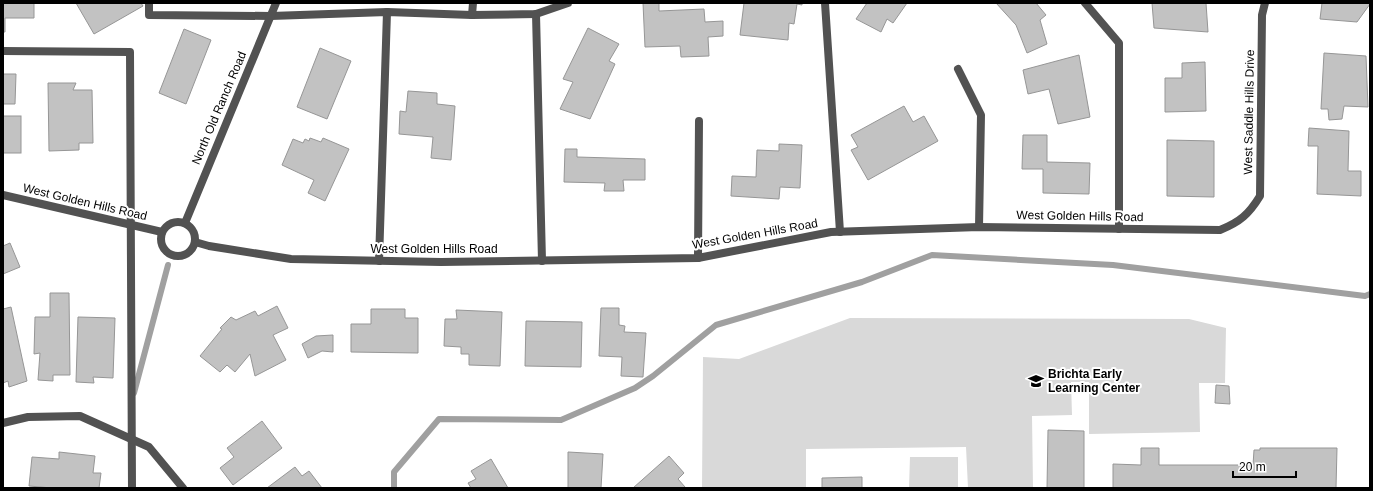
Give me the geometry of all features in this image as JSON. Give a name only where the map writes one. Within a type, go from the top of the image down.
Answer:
[{"type":"street","points":[[149,3],[149,15],[271,16],[387,12],[472,15],[536,14],[568,3]]},
{"type":"street","name":"North Old Ranch Road","points":[[185,223],[276,3]]},
{"type":"street","points":[[472,15],[473,3]]},
{"type":"street","points":[[825,3],[840,232]]},
{"type":"street","points":[[1085,3],[1119,43],[1119,229]]},
{"type":"street","name":"West Saddle Hills Drive","points":[[1245,217],[1253,208],[1260,196],[1262,15],[1265,3]]},
{"type":"street","points":[[379,261],[387,12]]},
{"type":"street","points":[[536,14],[542,260]]},
{"type":"street","points":[[3,51],[130,52],[132,488]]},
{"type":"street","points":[[958,69],[981,115],[979,227]]},
{"type":"street","points":[[698,121],[698,258]]},
{"type":"street","name":"West Golden Hills Road","points":[[3,195],[162,232]]},
{"type":"street","name":"West Golden Hills Road","points":[[195,242],[209,246],[292,259],[441,262],[698,258],[832,232],[979,227],[1220,230],[1233,225],[1245,217]]},
{"type":"street","points":[[174,222],[185,223],[194,231],[194,247],[185,255],[174,256],[169,254],[162,245],[162,232],[168,225],[174,222]]},
{"type":"street","points":[[3,423],[28,417],[80,416],[149,446],[183,488]]},
{"type":"shaded area","points":[[850,318],[1189,319],[1226,328],[1225,383],[1199,383],[1200,432],[1089,434],[1089,382],[1071,382],[1072,415],[1032,416],[1033,488],[968,488],[966,447],[806,449],[806,488],[702,488],[703,357],[739,359]]},
{"type":"shaded area","points":[[910,457],[958,457],[958,488],[909,488]]},
{"type":"building","points":[[3,3],[34,3],[34,18],[5,18],[5,32],[3,32]]},
{"type":"building","points":[[76,3],[141,3],[143,6],[94,34]]},
{"type":"building","points":[[643,3],[659,3],[659,11],[704,9],[705,22],[723,21],[723,36],[708,37],[709,56],[681,57],[680,46],[645,47]]},
{"type":"building","points":[[744,3],[802,3],[802,5],[797,4],[794,24],[789,23],[788,40],[740,35]]},
{"type":"building","points":[[867,3],[907,3],[893,23],[887,19],[881,32],[856,19]]},
{"type":"building","points":[[996,3],[1036,3],[1046,15],[1040,20],[1047,44],[1027,53],[1016,25]]},
{"type":"building","points":[[1152,3],[1206,3],[1208,32],[1154,28]]},
{"type":"building","points":[[1322,3],[1370,4],[1357,22],[1320,19]]},
{"type":"building","points":[[588,28],[619,44],[609,61],[615,64],[590,119],[560,109],[573,82],[563,79]]},
{"type":"building","points":[[184,29],[211,40],[186,104],[159,93]]},
{"type":"building","points":[[320,48],[351,61],[327,119],[297,107]]},
{"type":"building","points":[[1324,53],[1366,56],[1368,107],[1344,106],[1342,119],[1329,120],[1328,109],[1321,109]]},
{"type":"building","points":[[1079,55],[1090,117],[1058,124],[1049,89],[1028,94],[1023,70]]},
{"type":"building","points":[[1205,62],[1206,111],[1165,112],[1165,78],[1182,78],[1182,63]]},
{"type":"building","points":[[3,74],[16,74],[15,104],[3,104]]},
{"type":"building","points":[[48,83],[76,83],[73,90],[92,90],[93,143],[79,143],[79,150],[49,151]]},
{"type":"building","points":[[408,91],[437,93],[437,104],[455,106],[451,160],[431,158],[433,137],[399,134],[400,111],[406,112]]},
{"type":"building","points":[[904,106],[913,122],[924,116],[938,141],[868,180],[851,150],[858,147],[851,135]]},
{"type":"building","points":[[3,116],[21,116],[21,153],[3,153]]},
{"type":"building","points":[[1309,128],[1349,131],[1348,171],[1361,171],[1361,196],[1317,194],[1318,146],[1308,146]]},
{"type":"building","points":[[1023,135],[1047,135],[1047,162],[1090,163],[1089,194],[1043,193],[1043,169],[1022,169]]},
{"type":"building","points":[[310,138],[321,142],[323,138],[349,149],[325,201],[308,193],[314,180],[282,165],[293,139],[303,143],[305,139],[309,141]]},
{"type":"building","points":[[1167,140],[1214,141],[1214,197],[1167,196]]},
{"type":"building","points":[[779,144],[802,145],[800,188],[780,187],[779,199],[731,196],[732,176],[756,177],[757,150],[779,151]]},
{"type":"building","points":[[565,149],[577,149],[577,157],[645,159],[645,180],[623,180],[624,191],[604,191],[605,183],[564,182]]},
{"type":"building","points":[[10,243],[20,267],[3,274],[3,246]]},
{"type":"building","points":[[50,293],[69,293],[70,375],[53,375],[53,381],[38,380],[40,353],[34,354],[35,317],[50,317]]},
{"type":"building","points":[[277,306],[288,328],[273,335],[286,360],[255,376],[250,354],[235,372],[227,365],[220,372],[200,356],[222,329],[220,328],[231,317],[236,320],[255,311],[258,316]]},
{"type":"building","points":[[11,307],[27,381],[9,387],[8,381],[3,383],[3,309]]},
{"type":"building","points":[[601,308],[619,308],[619,325],[625,326],[624,332],[646,333],[643,377],[621,376],[622,357],[599,356]]},
{"type":"building","points":[[371,309],[405,309],[405,318],[418,318],[418,353],[351,352],[351,324],[371,324]]},
{"type":"building","points":[[456,310],[502,312],[500,366],[469,365],[469,354],[461,354],[461,347],[444,346],[445,319],[457,319]]},
{"type":"building","points":[[78,317],[115,318],[113,378],[93,377],[94,383],[76,382]]},
{"type":"building","points":[[526,321],[582,322],[581,367],[525,366]]},
{"type":"building","points":[[333,335],[333,352],[322,351],[308,358],[302,344],[316,336]]},
{"type":"building","points":[[1216,385],[1229,386],[1230,404],[1215,403]]},
{"type":"building","points":[[262,421],[282,448],[233,485],[220,468],[234,457],[227,448]]},
{"type":"building","points":[[1048,430],[1084,431],[1084,488],[1047,488]]},
{"type":"building","points":[[1141,448],[1159,448],[1159,465],[1253,465],[1254,450],[1260,450],[1260,448],[1337,448],[1336,488],[1113,488],[1113,464],[1141,465]]},
{"type":"building","points":[[59,452],[95,456],[93,473],[101,473],[99,488],[52,488],[29,486],[32,457],[59,459]]},
{"type":"building","points":[[568,452],[603,454],[601,488],[568,488]]},
{"type":"building","points":[[669,456],[684,473],[678,479],[685,487],[684,488],[633,488]]},
{"type":"building","points":[[491,459],[508,488],[471,488],[468,483],[476,479],[471,471]]},
{"type":"building","points":[[295,467],[302,476],[309,471],[322,488],[267,488]]},
{"type":"building","points":[[862,477],[862,488],[822,488],[822,478]]},
{"type":"waterway","points":[[394,488],[394,472],[439,419],[561,420],[635,388],[653,376],[716,325],[862,282],[932,255],[1113,265],[1365,296],[1370,294]]},
{"type":"waterway","points":[[134,393],[168,265]]},
{"type":"place","name":"Brichta Early Learning Center","points":[[1036,381]]}]
